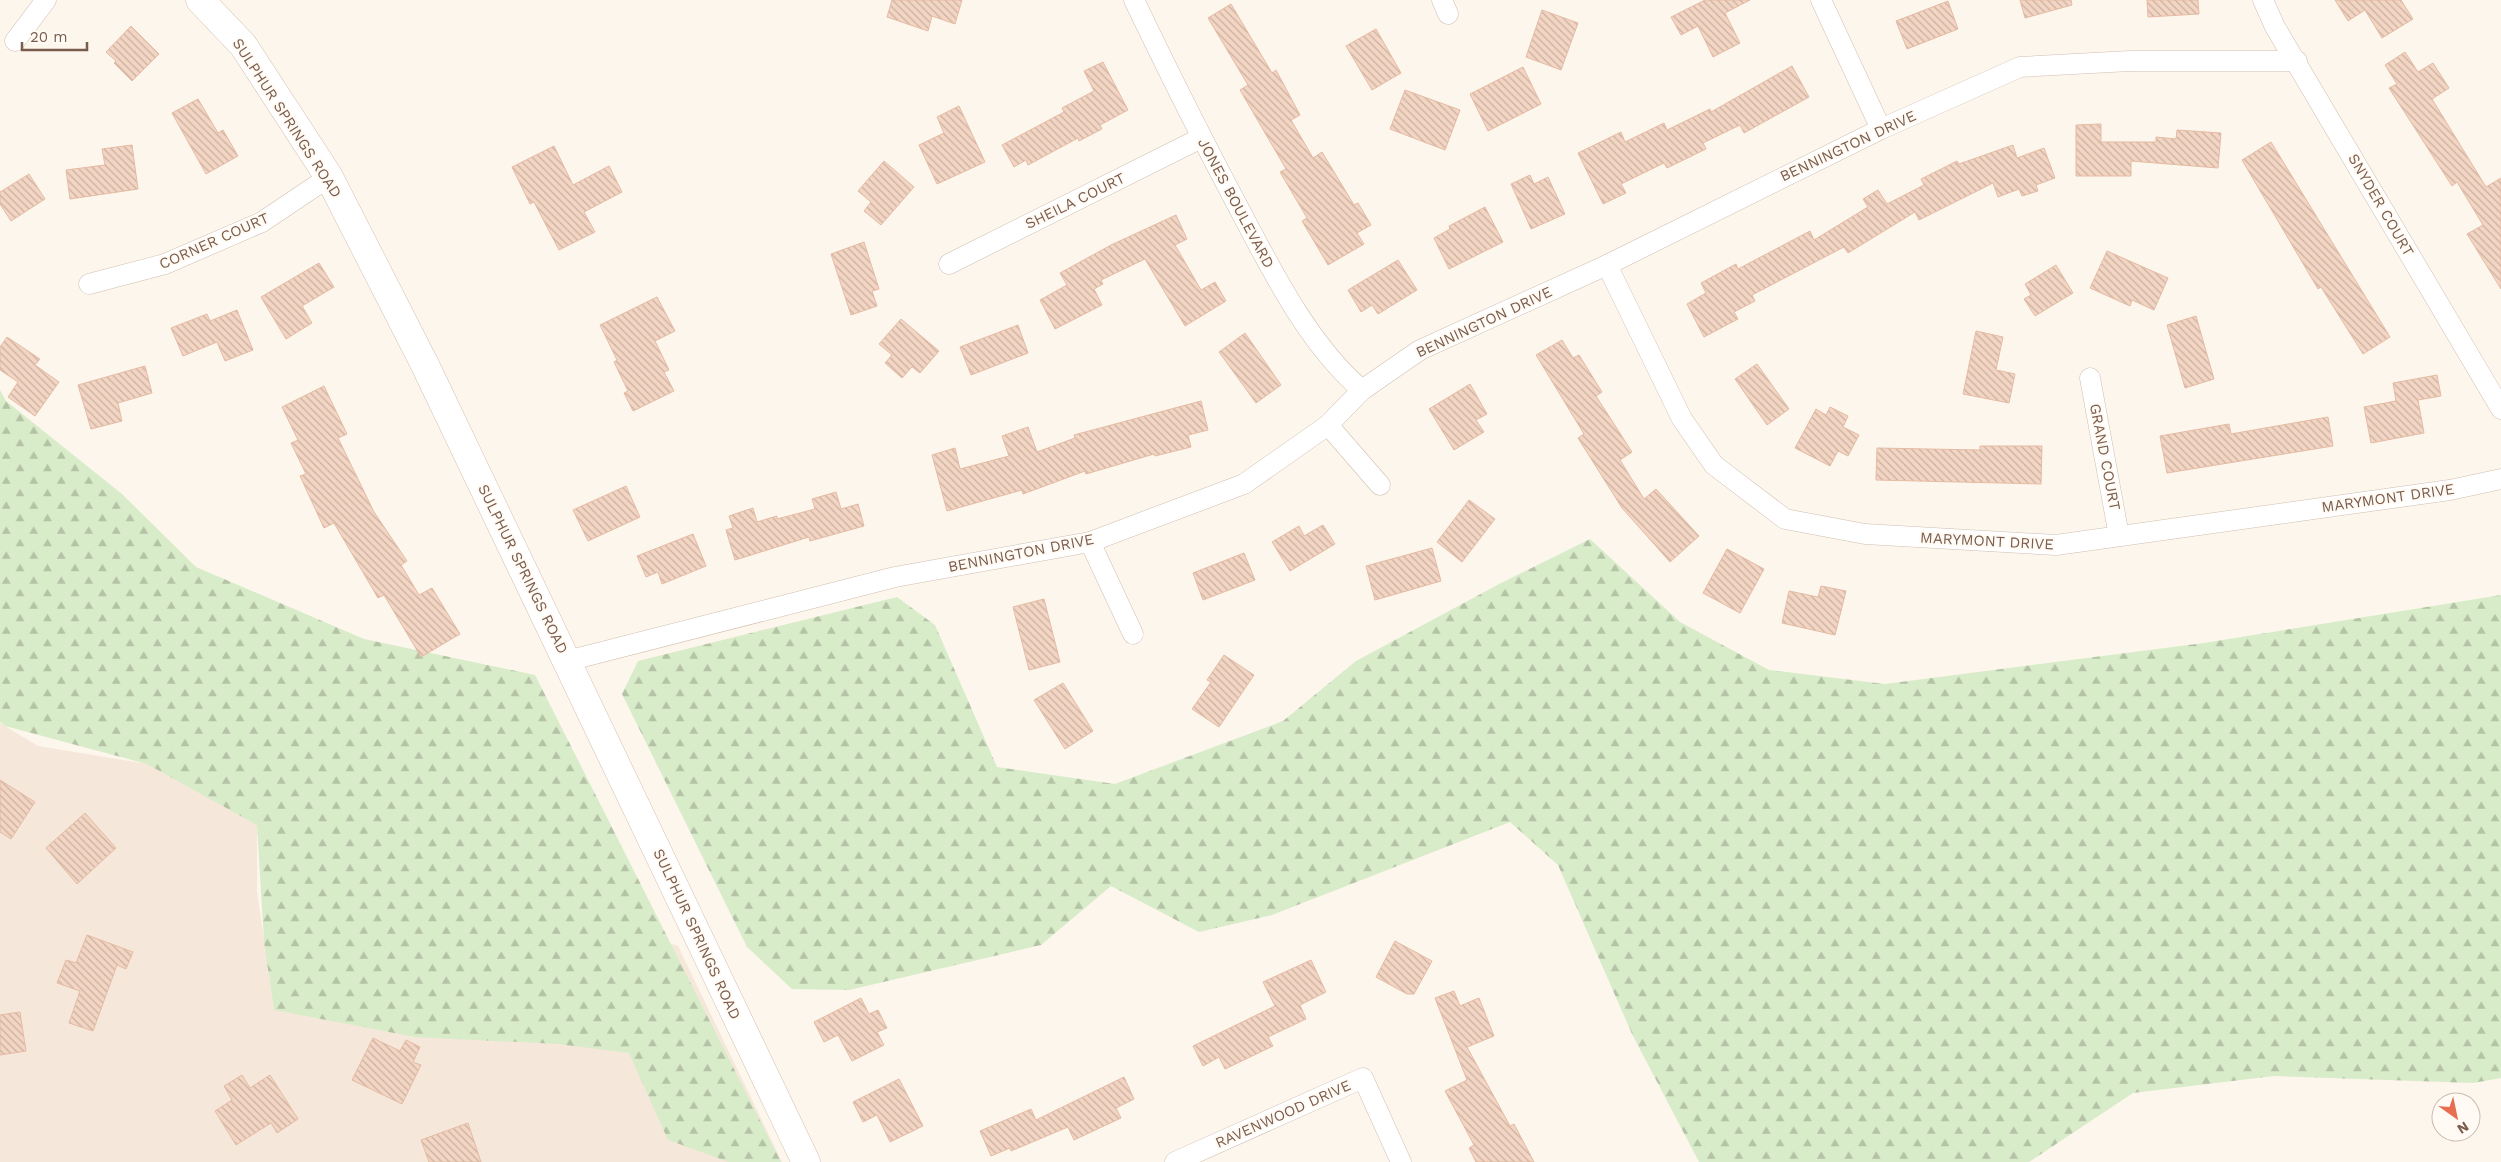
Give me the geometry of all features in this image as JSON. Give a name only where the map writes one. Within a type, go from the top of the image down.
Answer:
[{"type":"street","points":[[15,41],[46,0]]},
{"type":"street","name":"SULPHUR SPRINGS ROAD","points":[[200,0],[243,45],[329,177],[403,320],[806,1162]]},
{"type":"street","name":"JONES BOULEVARD","points":[[1134,0],[1201,138],[1280,286],[1340,372],[1362,390]]},
{"type":"street","points":[[1821,0],[1881,129]]},
{"type":"street","name":"SNYDER COURT","points":[[2263,0],[2275,27],[2298,61],[2501,409]]},
{"type":"street","name":"BENNINGTON DRIVE","points":[[567,661],[895,577],[1090,542],[1244,484],[1328,425],[1362,390],[1420,350],[1608,265],[1881,129],[2020,68],[2130,61],[2298,61]]},
{"type":"street","name":"SHEILA COURT","points":[[949,264],[1201,138]]},
{"type":"street","name":"CORNER COURT","points":[[89,284],[165,264],[262,222],[329,177]]},
{"type":"street","name":"MARYMONT DRIVE","points":[[1608,265],[1682,418],[1714,465],[1785,519],[1865,534],[2056,545],[2450,490],[2501,479]]},
{"type":"street","name":"GRAND COURT","points":[[2090,378],[2120,536]]},
{"type":"street","points":[[1328,425],[1380,485]]},
{"type":"street","points":[[1090,542],[1133,634]]},
{"type":"street","name":"RAVENWOOD DRIVE","points":[[1175,1162],[1363,1078],[1401,1162]]},
{"type":"shaded area","points":[[0,723],[38,746],[221,776],[257,799],[257,891],[274,1010],[617,927],[678,946],[782,1162],[0,1162]]},
{"type":"green space","points":[[0,390],[6,401],[122,494],[196,567],[364,639],[535,675],[781,1162],[729,1162],[668,1140],[629,1053],[558,1044],[415,1037],[274,1010],[264,942],[257,825],[147,764],[5,726],[0,722]]},
{"type":"green space","points":[[1590,539],[1680,622],[1769,670],[1885,684],[2204,643],[2501,595],[2501,1078],[2473,1083],[2274,1076],[2133,1093],[2029,1162],[1699,1162],[1632,1034],[1558,865],[1510,822],[1272,915],[1199,932],[1111,886],[1041,945],[849,990],[792,989],[747,947],[622,694],[638,661],[897,597],[935,625],[997,767],[1115,784],[1283,721],[1356,661],[1501,583]]},
{"type":"building","points":[[892,0],[962,0],[955,24],[932,16],[928,31],[887,17]]},
{"type":"building","points":[[1705,0],[1750,0],[1725,13],[1740,43],[1713,57],[1698,26],[1681,35],[1671,17]]},
{"type":"building","points":[[2020,0],[2071,0],[2072,5],[2025,18]]},
{"type":"building","points":[[2147,0],[2198,0],[2199,14],[2148,17]]},
{"type":"building","points":[[2335,0],[2401,0],[2413,19],[2382,38],[2365,10],[2348,21]]},
{"type":"building","points":[[1948,1],[1958,29],[1907,49],[1896,21]]},
{"type":"building","points":[[1231,4],[1272,73],[1276,70],[1300,115],[1291,120],[1313,158],[1322,152],[1354,205],[1358,203],[1371,225],[1357,233],[1364,244],[1328,265],[1302,221],[1307,218],[1280,172],[1286,169],[1240,90],[1248,85],[1208,18]]},
{"type":"building","points":[[1542,10],[1578,23],[1561,70],[1526,57]]},
{"type":"building","points":[[131,26],[159,54],[132,81],[106,52]]},
{"type":"building","points":[[1376,29],[1401,73],[1372,90],[1346,46]]},
{"type":"building","points":[[2405,52],[2418,72],[2433,63],[2449,88],[2432,99],[2486,187],[2501,178],[2501,289],[2467,234],[2483,225],[2457,182],[2452,186],[2389,88],[2397,84],[2385,65]]},
{"type":"building","points":[[1103,62],[1128,110],[1100,125],[1102,129],[1079,141],[1078,138],[1028,165],[1026,160],[1014,167],[1002,145],[1064,112],[1062,108],[1094,91],[1084,71]]},
{"type":"building","points":[[1792,66],[1809,97],[1744,133],[1740,125],[1703,143],[1706,149],[1667,168],[1664,163],[1621,184],[1626,193],[1603,204],[1578,153],[1621,132],[1625,142],[1664,123],[1667,130],[1710,109],[1711,112]]},
{"type":"building","points":[[1523,67],[1541,104],[1488,131],[1470,94]]},
{"type":"building","points":[[1405,90],[1460,110],[1445,150],[1390,129]]},
{"type":"building","points":[[198,99],[218,133],[223,130],[238,156],[206,174],[172,113]]},
{"type":"building","points":[[959,106],[985,162],[937,184],[919,145],[944,133],[937,117]]},
{"type":"building","points":[[2101,124],[2101,142],[2156,142],[2156,137],[2176,139],[2177,130],[2221,133],[2218,168],[2131,161],[2131,176],[2076,176],[2076,125]]},
{"type":"building","points":[[2271,142],[2390,337],[2363,354],[2321,287],[2318,289],[2242,160]]},
{"type":"building","points":[[132,145],[138,189],[70,199],[66,170],[105,165],[102,149]]},
{"type":"building","points":[[2013,145],[2017,158],[2044,148],[2055,178],[2036,185],[2038,191],[2022,196],[2019,189],[1998,197],[1993,183],[1919,220],[1915,212],[1848,253],[1844,247],[1752,295],[1755,301],[1734,312],[1738,319],[1704,337],[1687,304],[1706,293],[1701,283],[1736,264],[1738,269],[1810,231],[1814,240],[1868,207],[1863,199],[1878,190],[1887,204],[1924,185],[1921,179],[1957,161],[1959,164]]},
{"type":"building","points":[[554,146],[573,185],[609,166],[622,192],[584,212],[595,232],[559,250],[534,202],[530,204],[512,167]]},
{"type":"building","points":[[884,161],[914,187],[881,225],[864,211],[871,202],[858,191]]},
{"type":"building","points":[[29,174],[45,199],[11,221],[0,204],[0,192]]},
{"type":"building","points":[[1530,175],[1534,184],[1548,177],[1565,214],[1531,229],[1511,184]]},
{"type":"building","points":[[1485,207],[1503,242],[1449,269],[1434,238],[1450,229],[1449,226]]},
{"type":"building","points":[[1176,215],[1187,239],[1175,245],[1201,290],[1215,282],[1226,301],[1185,326],[1145,259],[1101,280],[1103,284],[1094,289],[1102,305],[1055,329],[1040,300],[1067,285],[1060,273],[1111,245]]},
{"type":"building","points":[[864,242],[879,289],[872,291],[877,306],[851,315],[831,254]]},
{"type":"building","points":[[2107,251],[2168,278],[2154,310],[2132,300],[2130,306],[2090,288]]},
{"type":"building","points":[[1398,260],[1417,290],[1378,314],[1372,305],[1361,312],[1348,290]]},
{"type":"building","points":[[319,263],[334,287],[302,306],[312,323],[286,339],[261,297]]},
{"type":"building","points":[[2056,265],[2073,293],[2035,316],[2024,299],[2031,295],[2025,284]]},
{"type":"building","points":[[657,297],[675,331],[655,341],[669,370],[664,372],[674,391],[633,411],[624,393],[628,391],[614,362],[617,360],[600,325]]},
{"type":"building","points":[[237,310],[253,350],[225,361],[217,342],[183,356],[171,328],[207,314],[210,321]]},
{"type":"building","points":[[2196,316],[2214,379],[2185,388],[2167,325]]},
{"type":"building","points":[[901,319],[939,351],[920,373],[912,367],[902,378],[885,363],[892,355],[879,344]]},
{"type":"building","points":[[1018,325],[1028,353],[971,375],[960,347]]},
{"type":"building","points":[[1976,331],[2003,337],[1996,370],[2015,374],[2009,403],[1963,394]]},
{"type":"building","points":[[1245,333],[1281,385],[1256,403],[1219,352]]},
{"type":"building","points":[[7,337],[40,359],[35,365],[59,382],[35,416],[8,397],[18,382],[0,370],[0,347]]},
{"type":"building","points":[[1562,340],[1573,358],[1579,355],[1602,392],[1596,396],[1632,452],[1620,460],[1644,499],[1656,489],[1699,536],[1670,562],[1622,508],[1578,438],[1584,434],[1536,355]]},
{"type":"building","points":[[1757,364],[1789,409],[1767,425],[1735,379]]},
{"type":"building","points":[[145,366],[152,393],[118,403],[122,421],[91,429],[78,385]]},
{"type":"building","points":[[2437,375],[2441,396],[2418,400],[2424,433],[2371,443],[2364,407],[2396,401],[2393,383]]},
{"type":"building","points":[[1470,384],[1487,414],[1476,420],[1484,432],[1454,450],[1429,409]]},
{"type":"building","points":[[324,386],[347,434],[338,438],[374,512],[407,561],[401,565],[419,595],[432,588],[460,634],[421,657],[384,595],[378,598],[334,523],[324,528],[300,476],[306,474],[291,443],[298,440],[282,407]]},
{"type":"building","points":[[1201,401],[1208,430],[1188,435],[1191,447],[1155,456],[1154,454],[1086,474],[1085,471],[1023,494],[1022,490],[947,511],[932,455],[955,448],[960,469],[1009,456],[1002,436],[1028,427],[1037,452],[1075,438],[1074,435]]},
{"type":"building","points":[[1830,407],[1848,416],[1843,427],[1859,435],[1848,456],[1838,451],[1830,466],[1795,448],[1816,409],[1826,415]]},
{"type":"building","points":[[2328,417],[2333,446],[2167,473],[2160,436],[2229,424],[2231,434]]},
{"type":"building","points":[[1980,446],[2042,446],[2041,484],[1876,480],[1877,448],[1980,450]]},
{"type":"building","points":[[626,486],[640,517],[588,541],[573,510]]},
{"type":"building","points":[[836,492],[841,509],[858,504],[864,526],[810,541],[809,537],[735,560],[726,530],[733,528],[729,516],[753,508],[757,522],[777,516],[777,519],[815,509],[812,499]]},
{"type":"building","points":[[1469,500],[1495,519],[1462,562],[1437,542]]},
{"type":"building","points":[[1323,525],[1335,544],[1290,571],[1272,542],[1299,526],[1304,536]]},
{"type":"building","points":[[693,534],[706,566],[662,584],[658,572],[646,577],[637,556]]},
{"type":"building","points":[[1432,548],[1441,581],[1375,600],[1366,566]]},
{"type":"building","points":[[1727,549],[1764,569],[1740,613],[1703,593]]},
{"type":"building","points":[[1244,553],[1255,580],[1203,600],[1193,573]]},
{"type":"building","points":[[1821,586],[1846,591],[1835,635],[1782,623],[1789,591],[1818,597]]},
{"type":"building","points":[[1044,599],[1060,662],[1029,670],[1013,607]]},
{"type":"building","points":[[1224,655],[1254,675],[1219,727],[1192,709],[1211,682],[1207,680]]},
{"type":"building","points":[[1063,683],[1093,731],[1065,749],[1034,700]]},
{"type":"building","points":[[0,780],[35,802],[11,839],[0,832]]},
{"type":"building","points":[[85,813],[116,848],[77,884],[46,848]]},
{"type":"building","points":[[87,935],[133,952],[126,969],[117,965],[93,1031],[69,1023],[80,991],[57,983],[66,960],[76,963]]},
{"type":"building","points":[[1395,941],[1432,961],[1414,994],[1407,994],[1376,977]]},
{"type":"building","points":[[1311,960],[1326,992],[1300,1005],[1306,1019],[1268,1037],[1273,1046],[1225,1069],[1219,1057],[1203,1066],[1193,1046],[1275,1006],[1263,982]]},
{"type":"building","points":[[1454,991],[1460,1006],[1479,998],[1494,1036],[1467,1047],[1510,1126],[1514,1124],[1534,1162],[1476,1162],[1469,1148],[1474,1145],[1445,1091],[1467,1080],[1435,998]]},
{"type":"building","points":[[861,998],[869,1014],[878,1010],[887,1028],[877,1032],[884,1045],[852,1061],[838,1035],[824,1042],[814,1022]]},
{"type":"building","points":[[20,1012],[26,1051],[0,1055],[0,1015]]},
{"type":"building","points":[[373,1038],[400,1051],[406,1040],[420,1047],[413,1062],[421,1065],[402,1104],[352,1080]]},
{"type":"building","points":[[242,1075],[250,1088],[270,1075],[298,1119],[277,1133],[271,1123],[236,1145],[215,1111],[232,1100],[224,1086]]},
{"type":"building","points":[[1124,1077],[1134,1099],[1116,1108],[1121,1118],[1074,1140],[1068,1127],[1011,1151],[1010,1148],[991,1156],[980,1131],[1031,1109],[1036,1120]]},
{"type":"building","points":[[899,1079],[923,1126],[890,1142],[877,1115],[863,1122],[853,1102]]},
{"type":"building","points":[[468,1123],[481,1162],[429,1162],[421,1140]]}]
